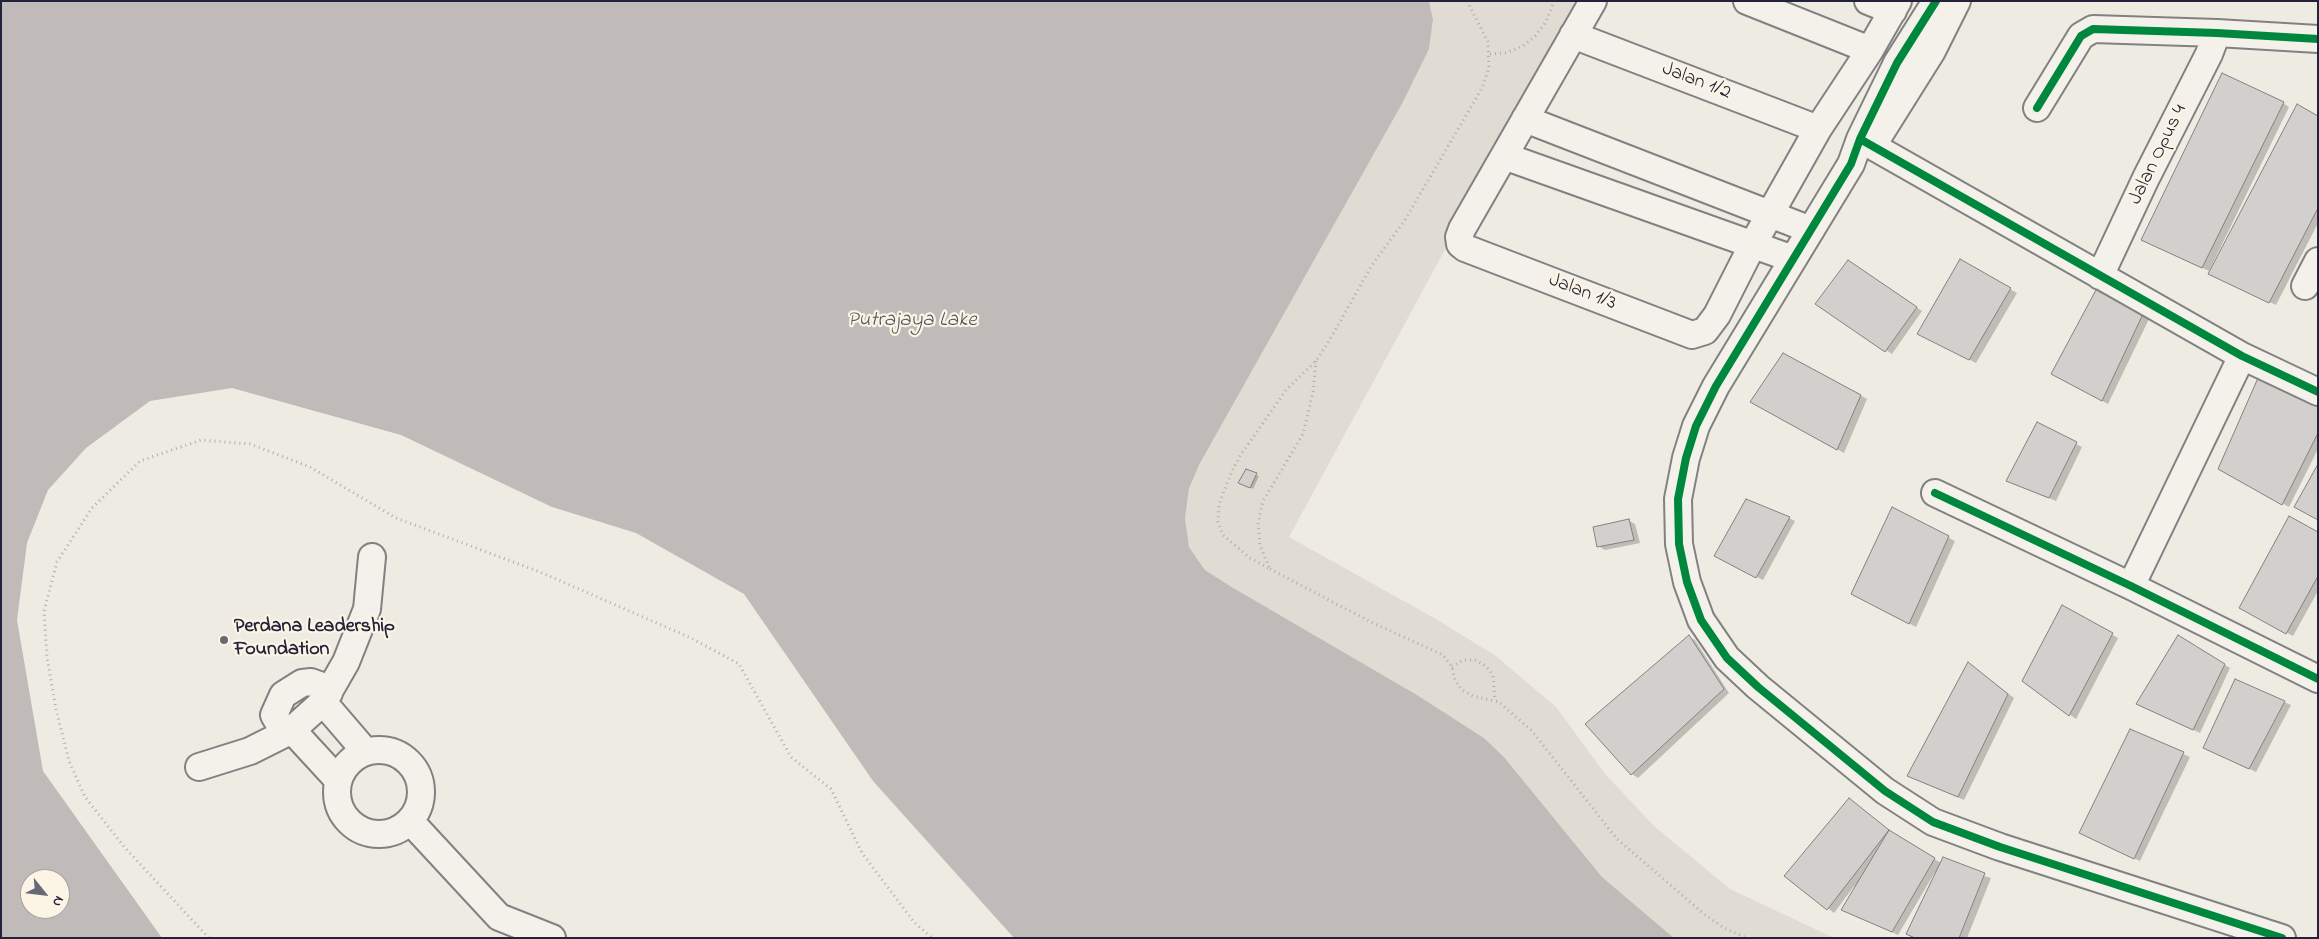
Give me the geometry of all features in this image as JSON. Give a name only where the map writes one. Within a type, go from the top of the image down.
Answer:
[{"type":"street","points":[[1593,1],[1504,156],[1793,259]]},
{"type":"street","points":[[1747,1],[1870,50]]},
{"type":"street","points":[[1753,244],[1818,129],[1870,50],[1895,6],[1868,1]]},
{"type":"street","points":[[1891,98],[1897,63],[1936,1]]},
{"type":"street","points":[[1957,1],[1932,51],[1891,98],[1716,386],[1696,426],[1686,458],[1678,499],[1679,544],[1686,577],[1701,620],[1727,658],[1758,687],[1885,791],[1925,804],[1933,822],[2240,931],[2282,938]]},
{"type":"street","points":[[2037,108],[2081,36],[2093,29],[2217,33],[2318,39]]},
{"type":"street","name":"Jalan Opus 4","points":[[2100,276],[2146,178],[2209,54],[2217,33]]},
{"type":"street","name":"Jalan 1/2","points":[[1573,35],[1818,129]]},
{"type":"street","points":[[1525,119],[1811,230]]},
{"type":"street","points":[[1866,142],[2242,356],[2318,392]]},
{"type":"street","name":"Jalan 1/3","points":[[1504,156],[1462,229],[1459,237],[1460,244],[1466,248],[1683,332],[1692,335],[1699,334],[1712,324],[1753,244]]},
{"type":"street","points":[[2306,286],[2318,261]]},
{"type":"street","points":[[2131,586],[2242,356]]},
{"type":"street","points":[[1935,493],[2131,586],[2318,679]]},
{"type":"street","points":[[199,767],[250,751],[288,732],[326,697],[346,662],[367,610],[372,557]]},
{"type":"street","points":[[326,697],[365,751]]},
{"type":"street","points":[[288,732],[338,780]]},
{"type":"street","points":[[379,749],[393,751],[406,758],[415,768],[421,781],[422,796],[418,809],[410,821],[399,830],[386,834],[371,834],[358,829],[347,820],[340,808],[337,794],[338,780],[344,768],[353,758],[365,751],[379,749]]},
{"type":"street","points":[[410,821],[499,917],[552,938]]},
{"type":"path","points":[[1467,1],[1488,42],[1490,54],[1489,68],[1482,88],[1405,220],[1372,265],[1316,361],[1286,390],[1270,411],[1232,471],[1219,504],[1218,522],[1223,535],[1250,558],[1371,622],[1443,655],[1452,666],[1456,680],[1462,690],[1473,696],[1495,701],[1520,718],[1617,839],[1704,914],[1724,928],[1747,938]]},
{"type":"path","points":[[1490,54],[1506,53],[1523,46],[1535,36],[1546,22],[1554,1]]},
{"type":"path","points":[[1270,569],[1260,544],[1258,523],[1261,508],[1263,501],[1303,434],[1313,392],[1316,361]]},
{"type":"path","points":[[209,938],[126,849],[85,796],[68,761],[56,709],[47,657],[44,610],[57,562],[92,508],[140,461],[201,440],[250,444],[310,467],[396,518],[540,572],[691,638],[739,664],[790,757],[831,789],[862,853],[914,922],[932,938]]},
{"type":"path","points":[[1452,666],[1463,660],[1475,660],[1486,666],[1493,676],[1496,686],[1495,701]]},
{"type":"shaded area","points":[[1429,1],[1580,1],[1289,537],[1436,619],[1496,656],[1556,707],[1606,775],[1655,827],[1730,889],[1834,938],[1674,938],[1602,877],[1504,757],[1484,738],[1417,695],[1205,570],[1189,547],[1185,518],[1189,490],[1199,465],[1403,102],[1429,49],[1433,20]]},
{"type":"water","name":"Putrajaya Lake","points":[[1,1],[1429,1],[1433,20],[1429,49],[1403,102],[1199,465],[1189,489],[1185,518],[1189,547],[1205,570],[1417,695],[1484,738],[1504,757],[1602,877],[1674,938],[1014,938],[873,781],[744,594],[636,533],[552,507],[401,435],[232,388],[150,401],[86,448],[48,490],[27,543],[17,620],[43,771],[162,938],[1,938]]},
{"type":"building","points":[[2222,73],[2284,102],[2202,268],[2141,240]]},
{"type":"building","points":[[2297,104],[2318,116],[2318,208],[2269,303],[2208,274]]},
{"type":"building","points":[[1960,259],[2011,288],[1969,360],[1917,334]]},
{"type":"building","points":[[1848,260],[1917,307],[1885,352],[1815,304]]},
{"type":"building","points":[[2096,290],[2143,314],[2102,401],[2051,374]]},
{"type":"building","points":[[1783,353],[1861,395],[1837,450],[1750,402]]},
{"type":"building","points":[[2258,378],[2318,407],[2318,433],[2282,505],[2218,469]]},
{"type":"building","points":[[2037,422],[2077,442],[2049,498],[2006,481]]},
{"type":"building","points":[[2318,464],[2318,520],[2294,507]]},
{"type":"building","points":[[1246,469],[1257,473],[1250,488],[1238,483]]},
{"type":"building","points":[[1746,499],[1790,517],[1756,578],[1714,556]]},
{"type":"building","points":[[1892,507],[1949,536],[1909,624],[1851,594]]},
{"type":"building","points":[[2289,516],[2318,532],[2318,576],[2286,634],[2239,608]]},
{"type":"building","points":[[1629,519],[1634,540],[1597,547],[1593,527]]},
{"type":"building","points":[[2062,605],[2113,633],[2069,716],[2022,681]]},
{"type":"building","points":[[1689,635],[1724,689],[1631,775],[1585,724]]},
{"type":"building","points":[[2178,635],[2225,664],[2193,730],[2136,704]]},
{"type":"building","points":[[1968,662],[2008,694],[1958,797],[1907,776]]},
{"type":"building","points":[[2235,679],[2285,701],[2249,769],[2203,748]]},
{"type":"building","points":[[2130,729],[2184,752],[2134,859],[2079,833]]},
{"type":"building","points":[[1849,798],[1889,830],[1827,910],[1784,876]]},
{"type":"building","points":[[1889,830],[1935,858],[1892,932],[1841,910]]},
{"type":"building","points":[[1943,857],[1985,873],[1959,938],[1915,938],[1906,934]]},
{"type":"cycle path","points":[[1936,1],[1897,63],[1860,139],[1851,164],[1716,386],[1696,426],[1686,458],[1678,499],[1679,544],[1687,582],[1701,620],[1727,658],[1758,687],[1885,791],[1933,822],[2000,847],[2282,938]]},
{"type":"cycle path","points":[[2037,108],[2081,36],[2093,29],[2217,33],[2318,39]]},
{"type":"cycle path","points":[[1860,139],[2242,356],[2318,392]]},
{"type":"cycle path","points":[[1935,493],[2131,586],[2318,679]]},
{"type":"place","name":"Perdana Leadership Foundation","points":[[224,640]]}]
